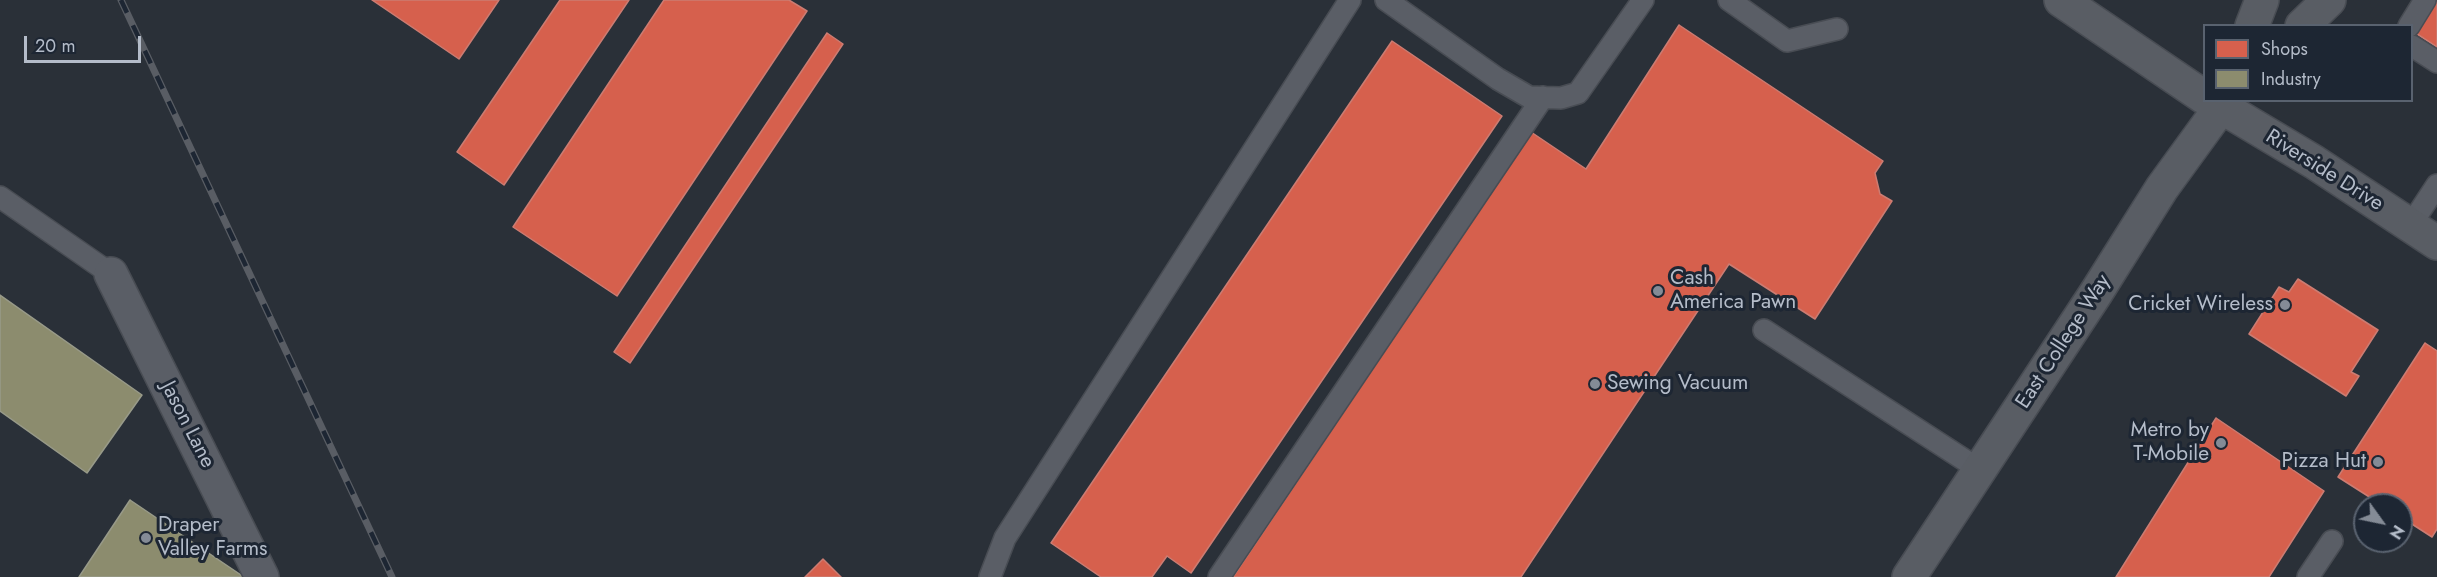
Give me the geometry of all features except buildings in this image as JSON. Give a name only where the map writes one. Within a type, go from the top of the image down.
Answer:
[{"type":"main road","points":[[2253,24],[2262,0]]},
{"type":"main road","points":[[2304,24],[2329,0]]},
{"type":"main road","name":"Riverside Drive","points":[[2080,5],[2203,92]]},
{"type":"main road","name":"East College Way","points":[[1909,577],[2096,293],[2215,102]]},
{"type":"main road","name":"Riverside Drive","points":[[2218,102],[2437,243]]},
{"type":"street","name":"Jason Lane","points":[[111,274],[262,577]]},
{"type":"lane","points":[[990,577],[1005,538],[1350,0]]},
{"type":"lane","points":[[1386,0],[1498,79],[1529,97],[1561,98],[1578,93],[1643,0]]},
{"type":"lane","points":[[1729,0],[1787,41],[1837,29]]},
{"type":"lane","points":[[2410,24],[2425,0]]},
{"type":"lane","points":[[2413,47],[2437,62]]},
{"type":"lane","points":[[1219,577],[1543,97]]},
{"type":"lane","points":[[2410,226],[2437,184]]},
{"type":"lane","points":[[0,197],[111,274]]},
{"type":"lane","points":[[1764,330],[1980,470]]},
{"type":"lane","points":[[2308,577],[2332,541]]},
{"type":"railway","points":[[121,0],[392,577]]},
{"type":"place","name":"Cash America Pawn","points":[[1658,291]]},
{"type":"place","name":"Cricket Wireless","points":[[2285,305]]},
{"type":"place","name":"Sewing Vacuum","points":[[1595,384]]},
{"type":"place","name":"Metro by T-Mobile","points":[[2221,443]]},
{"type":"place","name":"Pizza Hut","points":[[2378,462]]},
{"type":"place","name":"Draper Valley Farms","points":[[146,538]]}]
